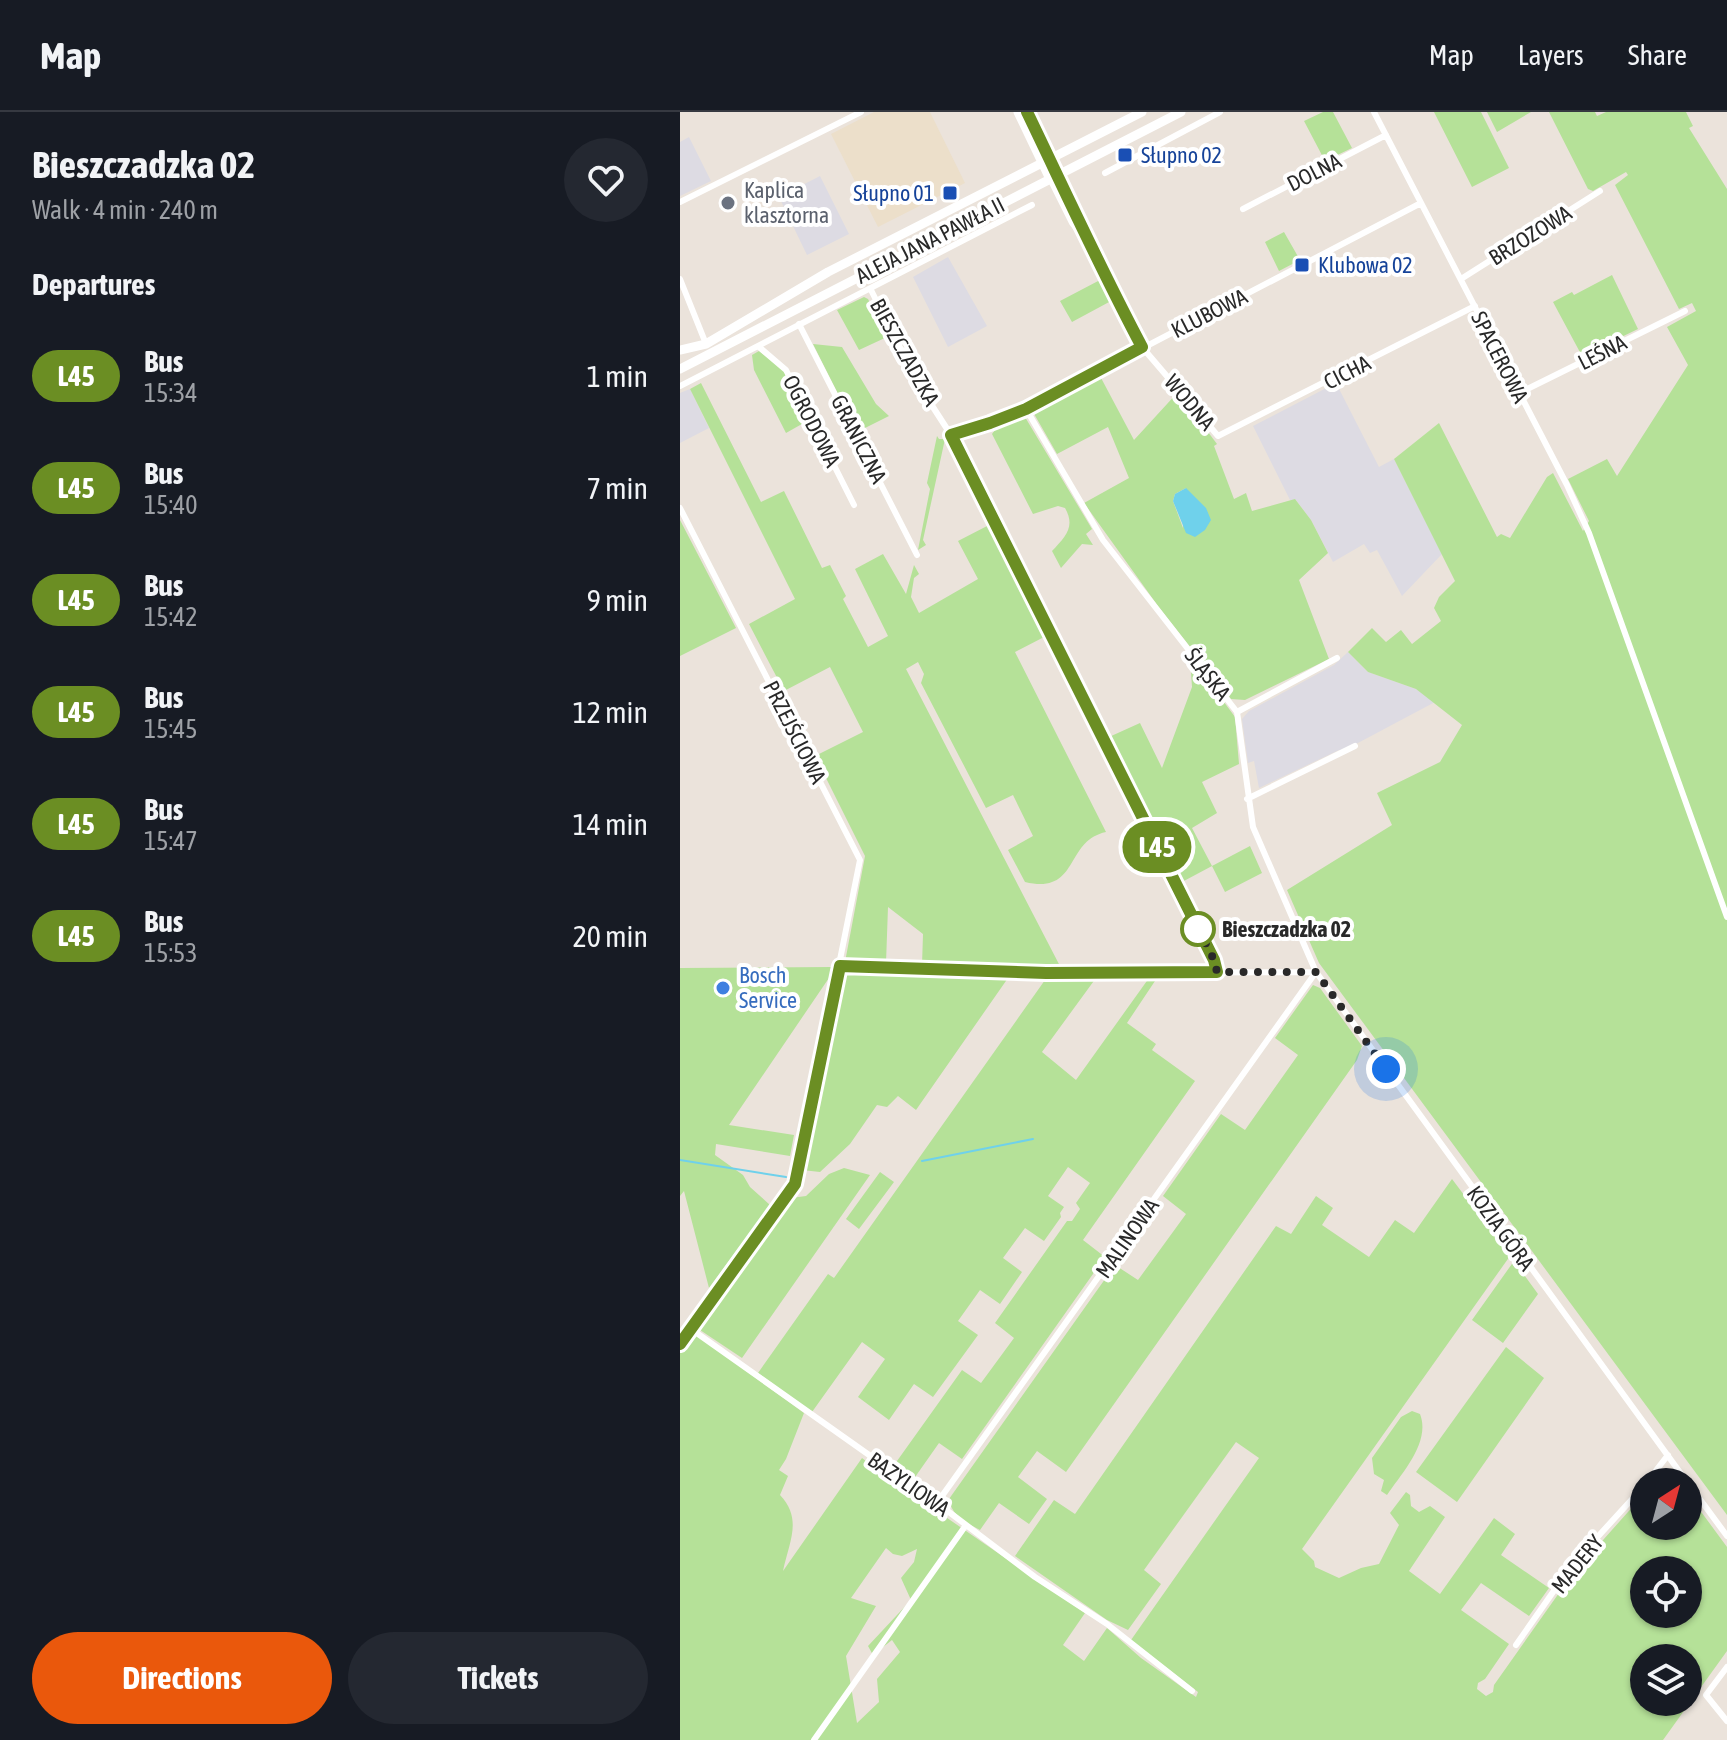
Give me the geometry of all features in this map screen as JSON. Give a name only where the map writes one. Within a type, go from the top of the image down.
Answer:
[{"type":"main road","points":[[1018,112],[1054,177]]},
{"type":"main road","points":[[1027,112],[1046,161]]},
{"type":"main road","name":"ALEJA JANA PAWŁA II","points":[[680,350],[706,344],[828,272],[1142,112]]},
{"type":"main road","name":"ALEJA JANA PAWŁA II","points":[[680,369],[1181,112]]},
{"type":"street","points":[[680,202],[861,112]]},
{"type":"street","points":[[1105,173],[1220,112]]},
{"type":"street","name":"SPACEROWA","points":[[1374,112],[1589,533],[1727,917]]},
{"type":"street","name":"DOLNA","points":[[1243,209],[1386,135]]},
{"type":"street","name":"WODNA","points":[[1054,177],[1072,223],[1089,245],[1142,347],[1218,436]]},
{"type":"street","name":"BRZOZOWA","points":[[1461,279],[1600,191]]},
{"type":"street","name":"KLUBOWA","points":[[951,435],[1026,409],[1421,203]]},
{"type":"street","points":[[680,386],[1032,205]]},
{"type":"street","points":[[680,279],[706,344]]},
{"type":"street","name":"BIESZCZADZKA","points":[[871,290],[920,387],[951,435],[1208,948],[1217,972]]},
{"type":"street","name":"CICHA","points":[[1218,436],[1475,306]]},
{"type":"street","name":"LEŚNA","points":[[1519,393],[1685,311]]},
{"type":"street","name":"GRANICZNA","points":[[799,324],[917,555]]},
{"type":"street","name":"OGRODOWA","points":[[759,347],[786,370],[854,505]]},
{"type":"street","name":"ŚLĄSKA","points":[[1026,409],[1103,540],[1237,712],[1244,744],[1247,799],[1255,833],[1316,972]]},
{"type":"street","name":"PRZEJŚCIOWA","points":[[680,508],[860,860],[795,1184],[680,1344]]},
{"type":"street","points":[[1237,712],[1337,658]]},
{"type":"street","points":[[1247,799],[1355,746]]},
{"type":"street","points":[[840,966],[1046,973],[1316,972]]},
{"type":"street","name":"KOZIA GÓRA","points":[[1316,972],[1678,1468]]},
{"type":"street","name":"MALINOWA","points":[[937,1503],[1316,972]]},
{"type":"street","name":"BAZYLIOWA","points":[[691,1329],[1126,1639],[1192,1691]]},
{"type":"street","name":"MADERY","points":[[1658,1468],[1668,1455]]},
{"type":"street","name":"KOZIA GÓRA","points":[[1702,1501],[1727,1536]]},
{"type":"street","name":"MADERY","points":[[1516,1645],[1572,1565],[1630,1502]]},
{"type":"street","points":[[814,1740],[966,1525]]},
{"type":"street","points":[[1727,1667],[1706,1695],[1727,1721]]},
{"type":"shaded area","points":[[874,112],[930,112],[965,183],[878,227],[831,134]]},
{"type":"shaded area","points":[[689,137],[711,181],[680,196],[680,142]]},
{"type":"shaded area","points":[[820,176],[849,234],[807,255],[779,197]]},
{"type":"shaded area","points":[[948,257],[987,326],[948,347],[913,277]]},
{"type":"shaded area","points":[[1336,383],[1379,467],[1394,459],[1442,554],[1402,596],[1377,550],[1370,553],[1364,544],[1333,562],[1311,520],[1296,500],[1290,500],[1253,426]]},
{"type":"shaded area","points":[[690,389],[709,428],[680,443],[680,393]]},
{"type":"shaded area","points":[[1348,652],[1368,672],[1416,689],[1435,702],[1341,752],[1339,750],[1259,788],[1254,761],[1248,763],[1242,719],[1249,711],[1334,665]]},
{"type":"green space","points":[[1323,112],[1333,112],[1352,148],[1325,161],[1304,121]]},
{"type":"green space","points":[[1434,112],[1481,112],[1509,168],[1472,187]]},
{"type":"green space","points":[[1487,112],[1531,112],[1497,132]]},
{"type":"green space","points":[[1549,112],[1595,112],[1597,116],[1606,112],[1686,112],[1693,126],[1689,128],[1727,189],[1727,1515],[1702,1481],[1702,1468],[1692,1468],[1319,963],[1287,890],[1392,825],[1377,793],[1440,762],[1462,725],[1416,689],[1368,672],[1348,652],[1372,628],[1386,642],[1401,630],[1412,644],[1441,621],[1434,608],[1439,597],[1455,581],[1394,459],[1439,423],[1497,537],[1501,534],[1510,538],[1547,477],[1553,473],[1583,531],[1589,521],[1568,479],[1607,459],[1617,476],[1688,365],[1667,327],[1696,311],[1692,303],[1679,309],[1615,185],[1628,175],[1626,172],[1593,191],[1588,189]]},
{"type":"green space","points":[[1284,232],[1300,260],[1279,271],[1265,242]]},
{"type":"green space","points":[[1612,275],[1638,329],[1582,356],[1553,302]]},
{"type":"green space","points":[[1100,280],[1111,301],[1072,322],[1060,301]]},
{"type":"green space","points":[[864,297],[868,299],[887,337],[859,350],[837,310]]},
{"type":"green space","points":[[813,344],[842,347],[876,404],[889,416],[857,432]]},
{"type":"green space","points":[[759,351],[785,371],[809,420],[786,433],[754,370],[752,355]]},
{"type":"green space","points":[[1100,376],[1134,440],[1178,392],[1217,444],[1214,446],[1234,499],[1246,493],[1252,511],[1295,499],[1311,520],[1328,553],[1299,580],[1329,659],[1245,700],[1231,699],[1158,606],[1084,503],[1129,478],[1108,427],[1057,454],[1033,412]],"holes":[[[1186,488],[1183,528],[1173,501],[1175,494]]]},
{"type":"green space","points":[[701,383],[761,502],[784,491],[822,568],[830,565],[846,596],[843,599],[868,647],[888,636],[855,569],[883,554],[906,594],[914,565],[919,574],[914,578],[911,597],[919,613],[978,579],[958,541],[989,525],[1046,636],[1015,652],[1106,832],[1083,845],[1064,874],[1055,881],[1043,884],[1025,882],[1008,850],[1033,836],[1013,795],[986,808],[921,683],[924,674],[918,662],[906,669],[1061,968],[922,965],[923,934],[888,907],[886,963],[845,962],[865,856],[815,756],[863,732],[830,667],[784,691],[749,624],[795,599],[690,389]]},
{"type":"green space","points":[[1025,417],[1092,529],[1086,534],[1093,545],[1082,544],[1061,568],[1052,551],[1069,526],[1065,508],[1058,506],[1033,514],[992,434],[997,427]]},
{"type":"green space","points":[[937,436],[945,439],[923,540],[926,545],[918,550],[930,489],[927,483]]},
{"type":"green space","points":[[680,520],[736,628],[680,656]]},
{"type":"green space","points":[[1196,664],[1235,717],[1239,764],[1202,782],[1217,813],[1192,828],[1212,866],[1182,882],[1109,737],[1140,723],[1162,768],[1192,687],[1191,672]]},
{"type":"green space","points":[[1250,846],[1262,873],[1225,892],[1212,866]]},
{"type":"green space","points":[[832,967],[831,975],[729,1125],[794,1135],[790,1156],[716,1144],[715,1155],[743,1175],[750,1187],[770,1205],[709,1288],[684,1191],[680,1196],[680,968]]},
{"type":"green space","points":[[843,974],[1008,978],[916,1110],[898,1096],[887,1107],[877,1105],[850,1144],[820,1172],[802,1170]]},
{"type":"green space","points":[[1096,978],[1042,1052],[1076,1080],[1149,978],[1157,978],[1127,1023],[1156,1044],[1152,1050],[1195,1081],[1083,1240],[1105,1257],[962,1459],[939,1443],[913,1480],[898,1469],[897,1461],[962,1370],[981,1383],[1014,1338],[995,1323],[1067,1221],[1072,1221],[1080,1209],[1076,1203],[1090,1183],[1068,1167],[1048,1196],[1064,1207],[1061,1217],[1044,1241],[1025,1228],[1003,1258],[1022,1272],[1000,1304],[980,1290],[958,1321],[978,1335],[933,1397],[914,1384],[889,1420],[858,1397],[885,1359],[862,1342],[812,1412],[758,1373],[828,1274],[834,1278],[1045,980]]},
{"type":"green space","points":[[1313,985],[1320,988],[1362,1046],[1357,1060],[1066,1472],[1037,1451],[1018,1477],[1047,1499],[1029,1524],[999,1503],[980,1530],[965,1521],[953,1510],[949,1499],[1115,1265],[1138,1280],[1186,1214],[1163,1196],[1221,1114],[1245,1130],[1298,1055],[1275,1038]]},
{"type":"green space","points":[[844,1168],[870,1175],[742,1358],[697,1328],[791,1198],[806,1196],[829,1174]]},
{"type":"green space","points":[[880,1172],[894,1182],[859,1229],[846,1219]]},
{"type":"green space","points":[[1452,1179],[1510,1256],[1302,1549],[1314,1561],[1315,1567],[1339,1578],[1379,1564],[1399,1525],[1390,1513],[1406,1492],[1410,1495],[1411,1506],[1419,1512],[1430,1506],[1445,1517],[1409,1571],[1440,1594],[1494,1518],[1515,1534],[1501,1555],[1549,1588],[1529,1616],[1481,1583],[1461,1610],[1509,1644],[1485,1679],[1478,1683],[1477,1689],[1486,1696],[1493,1692],[1494,1685],[1571,1576],[1630,1510],[1630,1540],[1702,1540],[1702,1513],[1727,1547],[1727,1651],[1702,1686],[1702,1644],[1630,1644],[1630,1716],[1680,1716],[1663,1740],[680,1740],[680,1352],[694,1333],[804,1413],[779,1470],[788,1476],[780,1495],[787,1504],[793,1522],[783,1571],[862,1458],[934,1513],[937,1511],[1085,1613],[1063,1645],[1084,1661],[1107,1628],[1141,1658],[1196,1697],[1198,1692],[1131,1640],[1259,1458],[1236,1442],[1144,1570],[1161,1584],[1128,1630],[1107,1620],[1015,1556],[1054,1500],[1075,1514],[1276,1226],[1291,1234],[1316,1196],[1333,1208],[1322,1225],[1369,1257],[1395,1220],[1414,1233]],"holes":[[[886,1548],[902,1556],[917,1549],[914,1562],[901,1578],[911,1600],[868,1646],[873,1655],[892,1640],[900,1652],[877,1679],[879,1702],[857,1723],[846,1656],[876,1606],[851,1598]]]},
{"type":"green space","points":[[1514,1261],[1538,1294],[1503,1343],[1472,1320]]},
{"type":"green space","points":[[1506,1347],[1544,1378],[1457,1502],[1416,1472]]},
{"type":"green space","points":[[1412,1411],[1420,1414],[1422,1435],[1413,1457],[1387,1495],[1381,1491],[1384,1480],[1374,1474],[1372,1458],[1401,1417]]},
{"type":"water","points":[[1186,488],[1206,508],[1211,520],[1205,530],[1195,537],[1186,533],[1173,501],[1175,494]]},
{"type":"waterway","points":[[922,1161],[1033,1139]]},
{"type":"waterway","points":[[680,1160],[786,1177]]},
{"type":"bus line","name":"L45","points":[[680,1344],[795,1184],[840,966],[1046,973],[1217,972],[1214,960],[951,435],[1026,409],[1142,347],[1089,245],[1027,112]]},
{"type":"place","name":"Słupno 02","points":[[1125,155]]},
{"type":"place","name":"Słupno 01","points":[[950,193]]},
{"type":"place","name":"Kaplica klasztorna","points":[[728,203]]},
{"type":"place","name":"Klubowa 02","points":[[1302,265]]},
{"type":"place","name":"Bieszczadzka 02","points":[[1198,929]]},
{"type":"place","name":"Bosch Service","points":[[723,988]]},
{"type":"route","points":[[1198,929],[1196,923],[1217,972],[1316,972],[1386,1069]]}]
